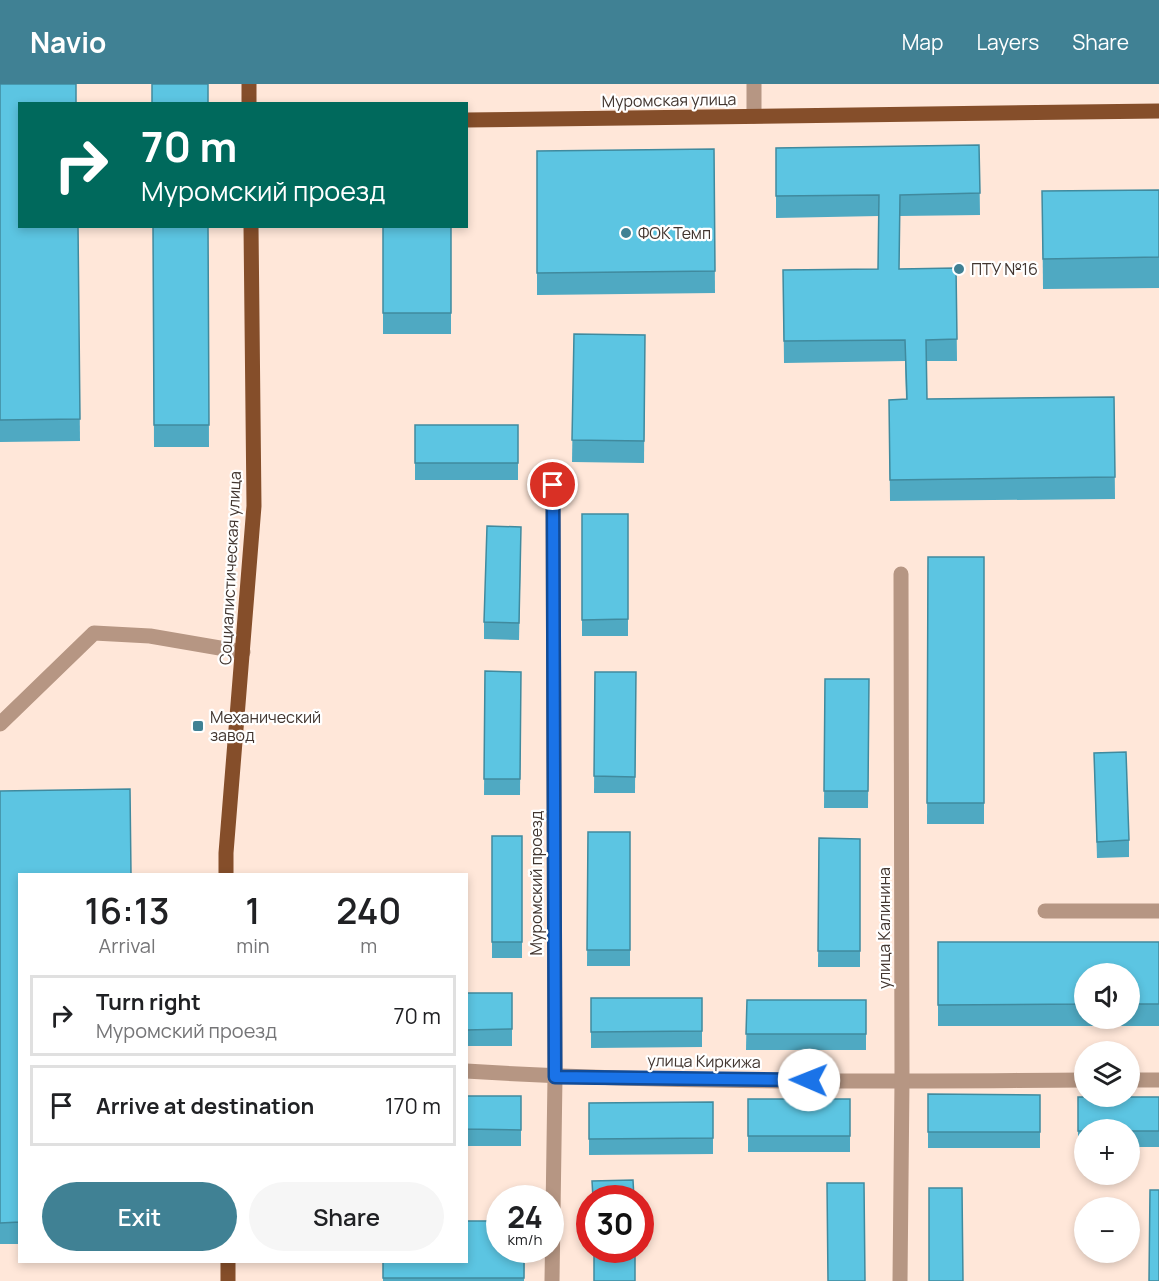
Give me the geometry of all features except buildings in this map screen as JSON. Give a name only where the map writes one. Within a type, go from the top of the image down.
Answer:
[{"type":"main road","points":[[249,84],[249,102]]},
{"type":"main road","name":"Муромская улица","points":[[468,120],[1159,111]]},
{"type":"main road","name":"Социалистическая улица","points":[[226,873],[254,506],[251,228]]},
{"type":"main road","points":[[228,1263],[228,1281]]},
{"type":"street","points":[[754,84],[754,116]]},
{"type":"street","name":"Муромский проезд","points":[[552,1281],[555,1077],[553,485]]},
{"type":"street","name":"улица Калинина","points":[[900,1281],[901,574]]},
{"type":"street","points":[[0,724],[94,633],[150,636],[243,652]]},
{"type":"street","points":[[1045,911],[1159,911]]},
{"type":"street","name":"улица Киркижа","points":[[468,1071],[555,1077],[902,1081],[1074,1080]]},
{"type":"street","points":[[1140,1080],[1159,1080]]},
{"type":"place","name":"ФОК Темп","points":[[626,233]]},
{"type":"place","name":"ПТУ №16","points":[[959,269]]},
{"type":"place","name":"Механический завод","points":[[198,726]]},
{"type":"route","points":[[553,485],[555,1077],[809,1080]]}]
